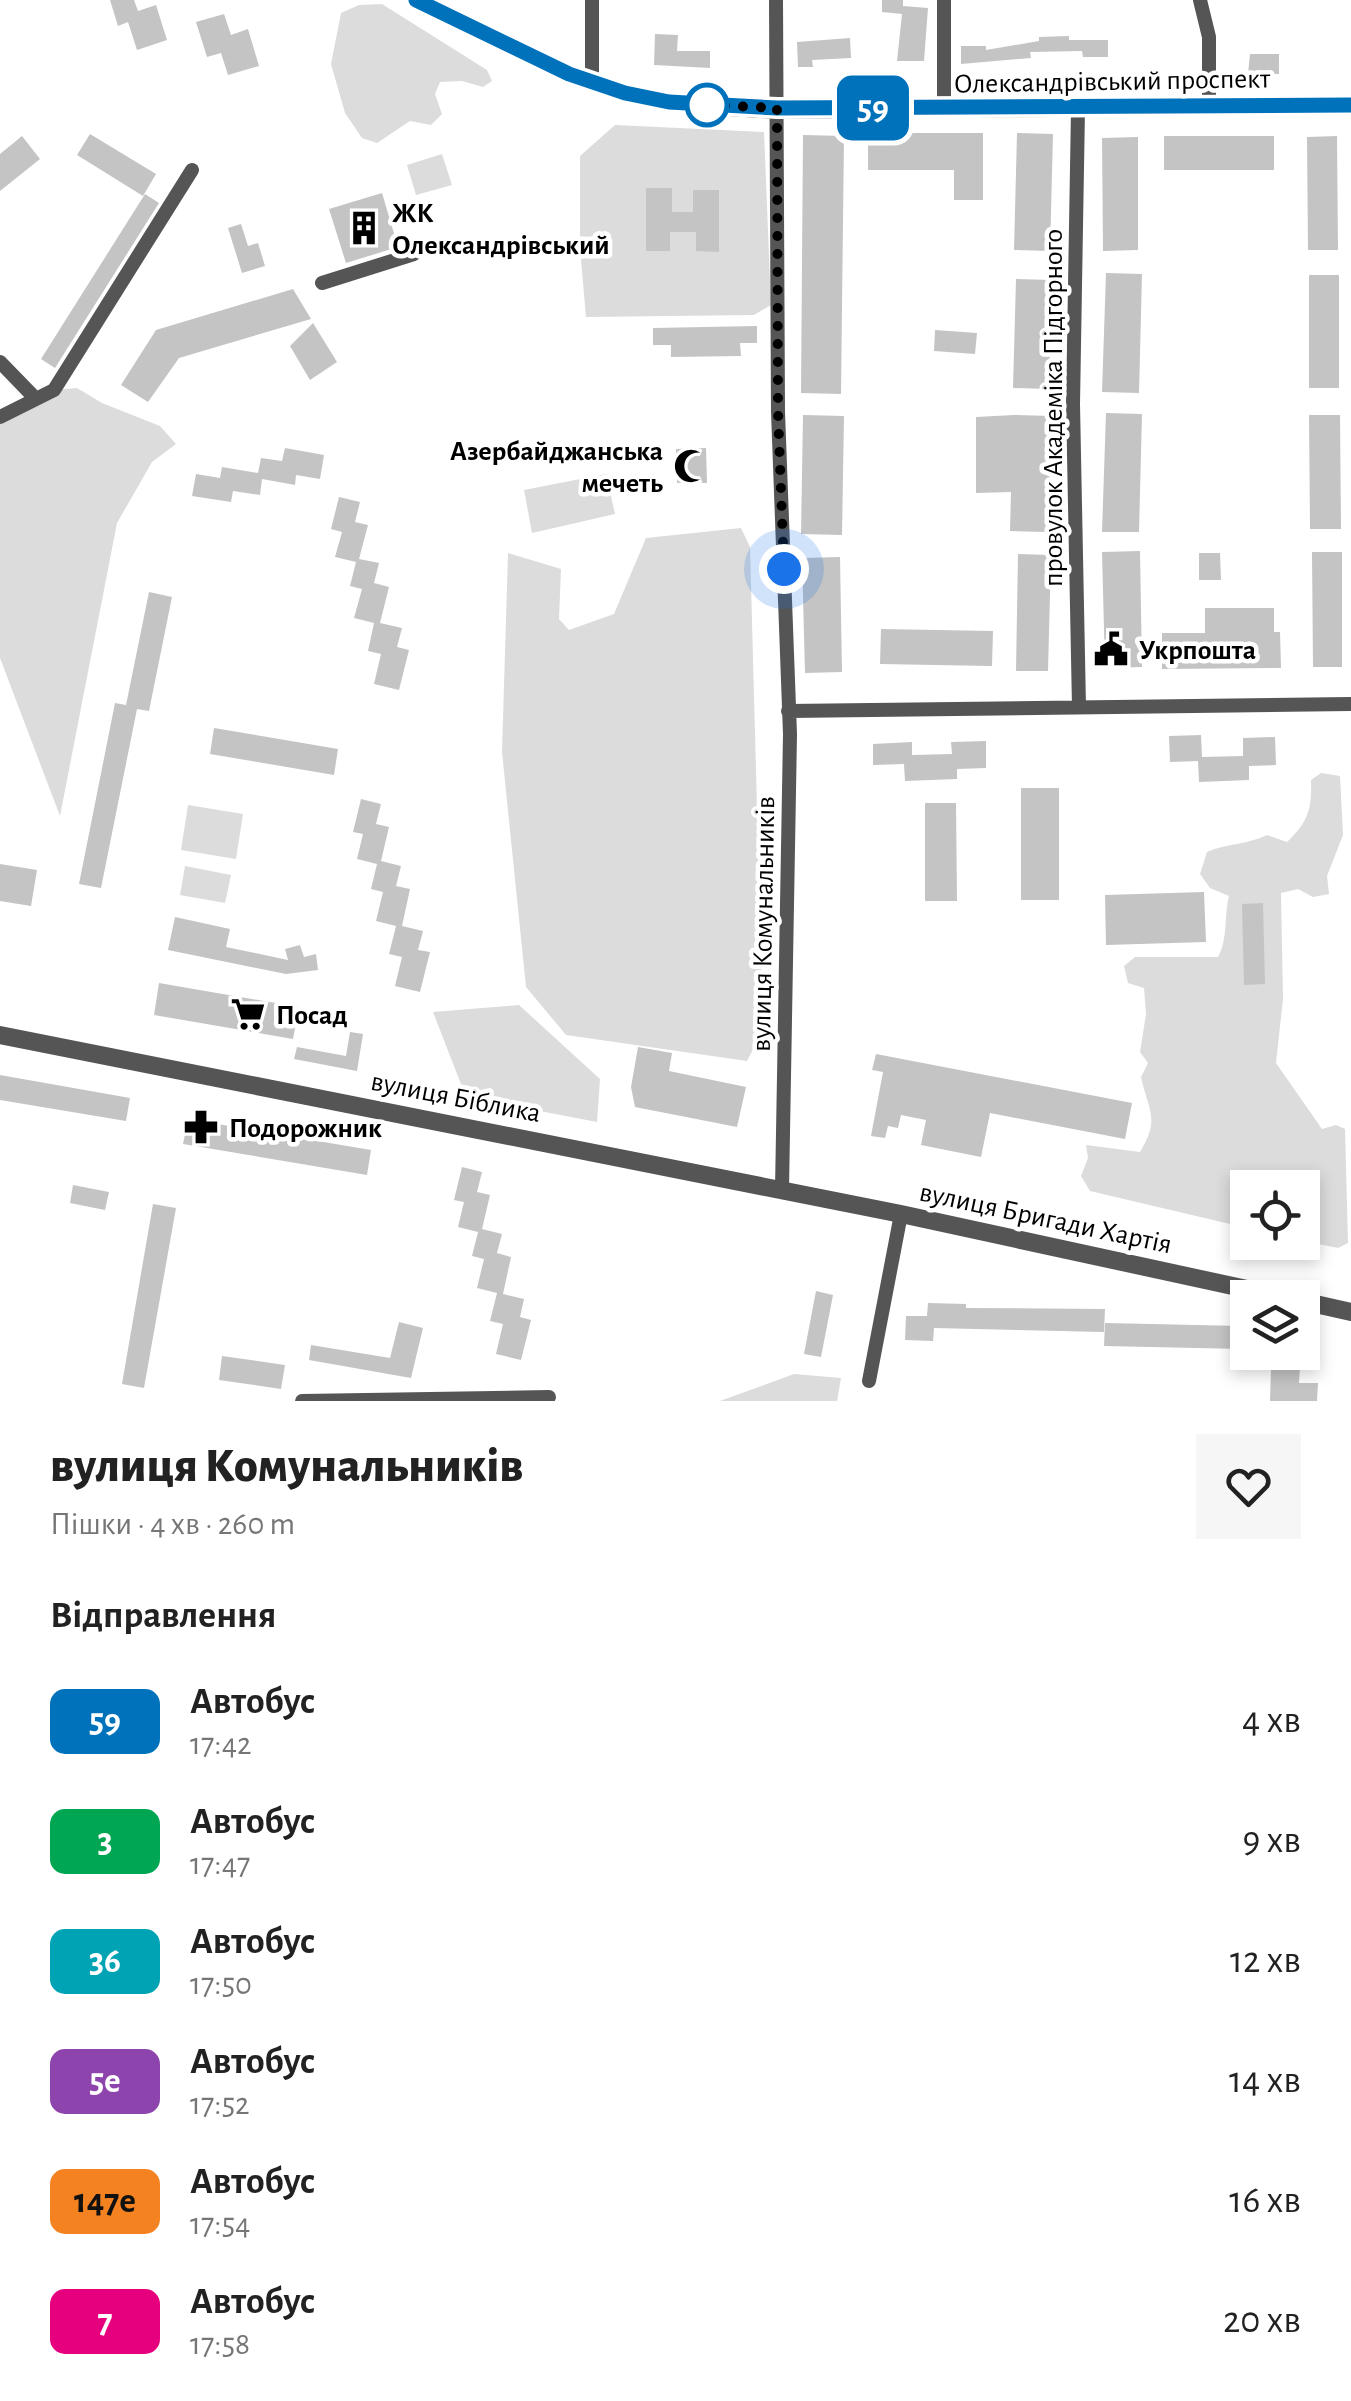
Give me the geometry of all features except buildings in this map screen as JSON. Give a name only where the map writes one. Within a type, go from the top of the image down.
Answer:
[{"type":"main road","name":"Олександрівський проспект","points":[[416,0],[592,82],[669,102],[777,108],[1078,109],[1351,104]]},
{"type":"street","points":[[592,0],[592,82]]},
{"type":"street","name":"вулиця Комунальників","points":[[776,0],[778,412],[788,710],[782,1190]]},
{"type":"street","points":[[944,0],[944,108]]},
{"type":"street","points":[[1200,0],[1209,37],[1209,106]]},
{"type":"street","name":"провулок Академіка Підгорного","points":[[1078,109],[1074,404],[1079,707]]},
{"type":"street","points":[[0,416],[54,390],[192,170]]},
{"type":"street","points":[[322,284],[414,254]]},
{"type":"street","points":[[0,362],[34,397]]},
{"type":"street","points":[[788,710],[1351,704]]},
{"type":"street","name":"вулиця Біблика","points":[[0,1035],[900,1214]]},
{"type":"street","name":"вулиця Бригади Хартія","points":[[868,1381],[900,1214],[1230,1285]]},
{"type":"street","points":[[1320,1305],[1351,1312]]},
{"type":"street","points":[[302,1401],[548,1397]]},
{"type":"shaded area","points":[[382,4],[487,70],[492,81],[483,87],[462,81],[440,82],[435,94],[442,114],[431,125],[410,121],[377,143],[362,138],[345,113],[331,64],[341,13],[359,5]]},
{"type":"shaded area","points":[[615,125],[764,132],[771,305],[754,315],[586,317],[580,248],[580,156]]},
{"type":"shaded area","points":[[442,154],[452,185],[416,195],[407,165]]},
{"type":"shaded area","points":[[77,388],[102,403],[160,426],[176,444],[152,462],[117,523],[60,816],[0,658],[0,417],[54,390]]},
{"type":"shaded area","points":[[606,474],[615,514],[532,533],[524,490]]},
{"type":"shaded area","points":[[741,528],[750,547],[763,1030],[747,1061],[566,1035],[526,987],[502,752],[508,553],[561,569],[559,619],[569,630],[614,614],[646,538]]},
{"type":"shaded area","points":[[1321,773],[1340,776],[1343,835],[1327,876],[1329,894],[1313,897],[1298,889],[1281,893],[1283,999],[1276,1063],[1322,1129],[1336,1125],[1345,1129],[1348,1243],[1338,1248],[1320,1244],[1320,1170],[1230,1170],[1230,1224],[1090,1191],[1081,1176],[1088,1158],[1086,1145],[1140,1152],[1150,1131],[1141,1077],[1148,1063],[1140,1052],[1146,1014],[1144,988],[1128,983],[1124,966],[1135,957],[1218,957],[1229,896],[1210,888],[1200,874],[1207,852],[1267,835],[1287,842],[1304,821],[1311,799],[1311,780]]},
{"type":"shaded area","points":[[188,805],[243,814],[236,859],[181,850]]},
{"type":"shaded area","points":[[185,866],[231,875],[225,903],[180,895]]},
{"type":"shaded area","points":[[519,1005],[600,1079],[597,1122],[466,1097],[433,1012]]},
{"type":"shaded area","points":[[794,1374],[841,1378],[837,1401],[720,1401]]},
{"type":"bus line","name":"59","points":[[416,0],[569,74],[625,93],[669,102],[777,108],[1351,105]]},
{"type":"place","name":"ЖК Олександрівський","points":[[364,228]]},
{"type":"place","name":"Азербайджанська мечеть","points":[[691,466]]},
{"type":"place","name":"Укрпошта","points":[[1111,649]]},
{"type":"place","name":"Посад","points":[[248,1014]]},
{"type":"place","name":"Подорожник","points":[[201,1127]]},
{"type":"route","points":[[707,105],[777,108],[778,412],[784,569]]}]
